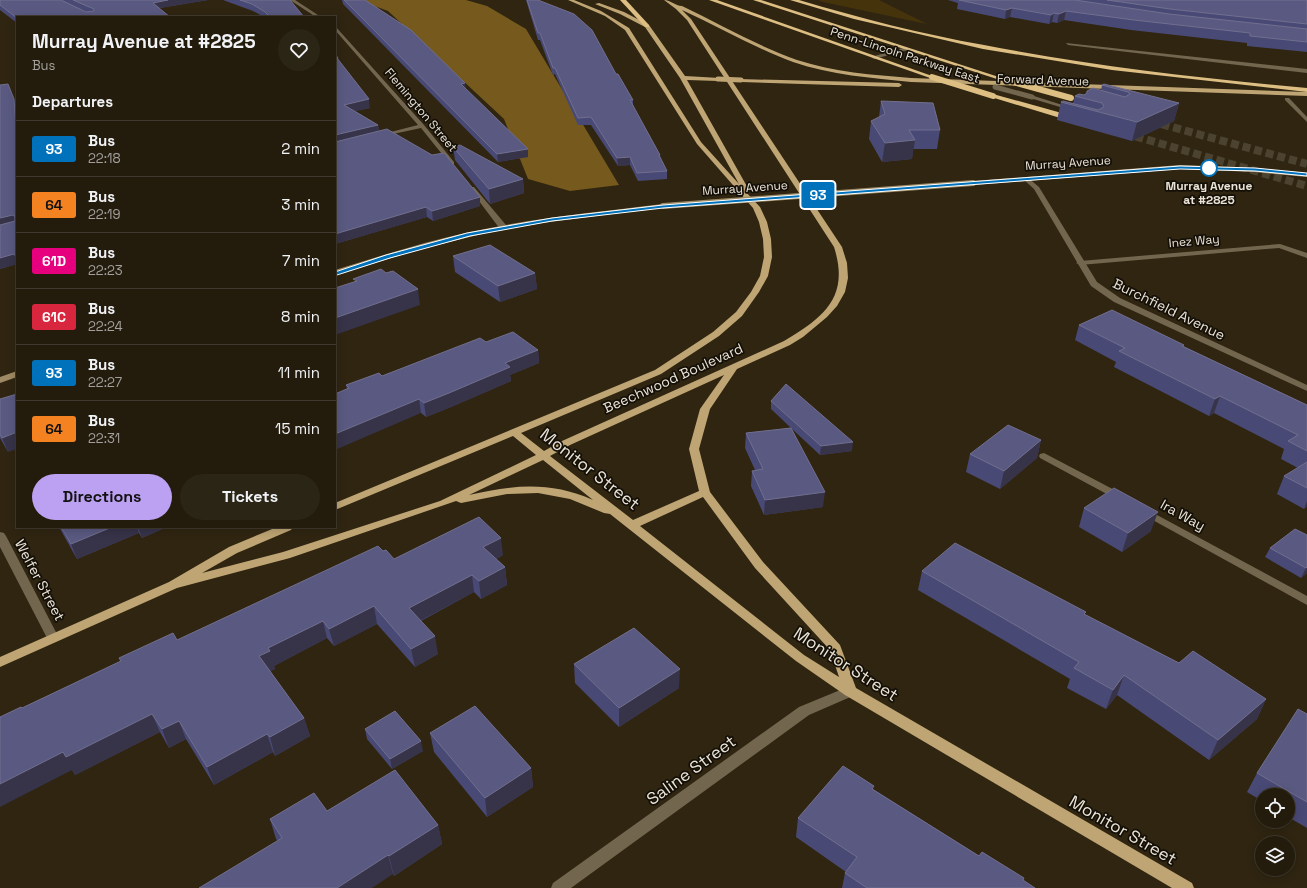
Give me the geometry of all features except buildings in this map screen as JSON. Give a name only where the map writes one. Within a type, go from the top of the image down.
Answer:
[{"type":"highway","points":[[623,0],[646,26]]},
{"type":"highway","name":"Penn-Lincoln Parkway East","points":[[712,0],[932,77],[1079,121]]},
{"type":"highway","name":"Penn-Lincoln Parkway East","points":[[756,0],[1010,82],[1075,99]]},
{"type":"highway","points":[[793,0],[907,30],[1040,56],[1166,75],[1307,90]]},
{"type":"main road","name":"Beechwood Boulevard","points":[[336,507],[658,372],[716,334],[739,314],[755,292],[764,276],[768,257],[767,238],[763,222],[756,207],[699,142],[627,29],[616,20],[600,11],[570,0]]},
{"type":"main road","points":[[579,0],[614,10],[646,26],[683,78],[756,207]]},
{"type":"main road","name":"Beechwood Boulevard","points":[[173,584],[286,555],[444,503],[544,456],[566,443],[787,343],[818,323],[828,313],[836,302],[841,291],[844,268],[838,247],[692,24],[684,13],[667,1]]},
{"type":"main road","points":[[667,1],[788,58],[820,68],[862,75],[911,80],[1307,94]]},
{"type":"main road","name":"Forward Avenue","points":[[683,78],[1307,100]]},
{"type":"main road","name":"Murray Avenue","points":[[336,274],[438,242],[503,227],[663,206],[1180,167],[1255,170],[1307,175]]},
{"type":"main road","points":[[734,367],[705,409],[694,450],[706,492],[759,565],[836,648],[850,691]]},
{"type":"main road","points":[[0,380],[16,374]]},
{"type":"main road","name":"Monitor Street","points":[[514,432],[800,658],[850,691],[1186,888]]},
{"type":"main road","points":[[444,503],[512,490],[552,490],[593,503],[632,524],[706,492]]},
{"type":"main road","name":"Beechwood Boulevard","points":[[0,662],[173,584],[233,550],[285,528]]},
{"type":"street","points":[[292,0],[317,16]]},
{"type":"street","name":"Flemington Street","points":[[336,28],[422,126],[456,168]]},
{"type":"street","points":[[1068,44],[1307,72]]},
{"type":"street","points":[[874,57],[906,49]]},
{"type":"street","points":[[980,92],[1010,82]]},
{"type":"street","points":[[995,86],[1079,110]]},
{"type":"street","points":[[1287,99],[1307,120]]},
{"type":"street","points":[[374,138],[422,126]]},
{"type":"street","name":"Burchfield Avenue","points":[[1025,178],[1038,188],[1080,263],[1094,284],[1116,300],[1307,388]]},
{"type":"street","points":[[465,180],[503,227]]},
{"type":"street","name":"Inez Way","points":[[1080,263],[1280,246],[1307,256]]},
{"type":"street","name":"Ira Way","points":[[1044,456],[1307,601]]},
{"type":"street","name":"Welfer Street","points":[[0,536],[53,638]]},
{"type":"street","name":"Saline Street","points":[[559,888],[804,711],[850,691]]},
{"type":"shaded area","points":[[358,0],[466,0],[487,6],[526,29],[619,185],[570,191],[528,179],[504,119],[388,11]]},
{"type":"shaded area","points":[[818,0],[879,0],[927,24],[823,2]]},
{"type":"tunnel","points":[[1150,121],[1307,164]]},
{"type":"tunnel","points":[[1124,133],[1307,186]]},
{"type":"bus line","name":"93","points":[[336,273],[438,242],[503,227],[663,206],[1180,167],[1255,170],[1307,175]]},
{"type":"place","name":"Murray Avenue at #2825","points":[[1209,168]]}]
